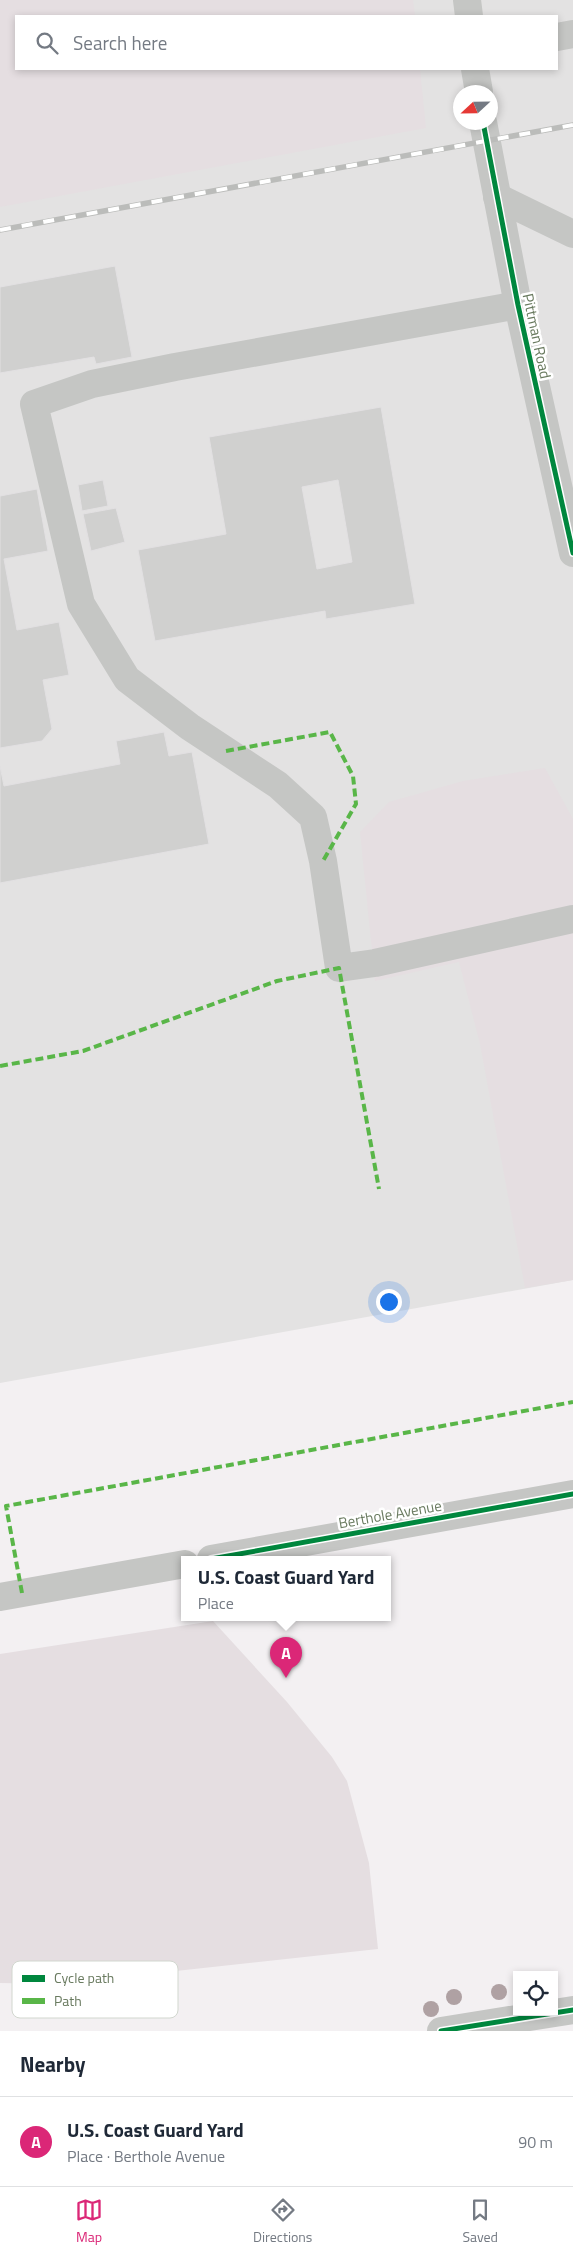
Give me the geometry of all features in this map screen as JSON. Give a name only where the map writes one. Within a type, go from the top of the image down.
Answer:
[{"type":"street","points":[[467,0],[469,15]]},
{"type":"street","points":[[558,37],[573,34]]},
{"type":"street","points":[[475,70],[478,85]]},
{"type":"street","name":"Pittman Road","points":[[484,130],[518,306],[573,553]]},
{"type":"street","points":[[497,197],[573,234]]},
{"type":"street","points":[[518,306],[175,367],[92,384],[34,404],[81,604],[127,680],[190,727],[278,785],[313,818],[323,861],[339,968],[375,963],[573,919]]},
{"type":"street","name":"Berthole Avenue","points":[[227,1556],[573,1494]]},
{"type":"street","points":[[0,1597],[181,1565]]},
{"type":"street","points":[[441,2031],[573,2010]]},
{"type":"shaded area","points":[[0,0],[573,0],[573,1280],[0,1383]]},
{"type":"shaded area","points":[[0,0],[413,0],[415,15],[15,15],[15,70],[420,70],[426,128],[0,207]]},
{"type":"shaded area","points":[[545,768],[573,819],[573,1280],[525,1288],[480,1044],[459,962],[375,981],[360,832],[389,802],[463,781]]},
{"type":"shaded area","points":[[213,1621],[287,1702],[332,1757],[347,1781],[369,1863],[378,1949],[178,1971],[178,1961],[12,1961],[12,1983],[0,1983],[0,1654]]},
{"type":"building","points":[[115,266],[132,357],[96,364],[94,357],[0,373],[0,287]]},
{"type":"building","points":[[381,407],[415,604],[326,619],[325,611],[155,641],[138,550],[226,534],[209,437]],"holes":[[[338,480],[352,562],[317,569],[302,487]]]},
{"type":"building","points":[[103,480],[108,506],[82,511],[78,485]]},
{"type":"building","points":[[37,489],[48,551],[4,559],[17,630],[59,622],[69,675],[43,680],[52,729],[42,741],[0,748],[0,496]]},
{"type":"building","points":[[116,508],[125,542],[91,551],[83,514]]},
{"type":"building","points":[[164,732],[169,756],[192,752],[209,844],[0,883],[0,766],[4,786],[120,764],[116,741]]},
{"type":"railway","points":[[0,230],[573,125]]},
{"type":"marked path","points":[[226,751],[330,732],[353,776],[356,804],[323,861]]},
{"type":"marked path","points":[[0,1066],[83,1051],[277,981],[339,968],[379,1189]]},
{"type":"marked path","points":[[22,1593],[6,1506],[573,1402]]},
{"type":"cycle path","points":[[485,130],[518,305],[573,553]]},
{"type":"cycle path","points":[[228,1556],[573,1494]]},
{"type":"cycle path","points":[[441,2031],[573,2010]]},
{"type":"place","name":"U.S. Coast Guard Yard","points":[[286,1678]]}]
